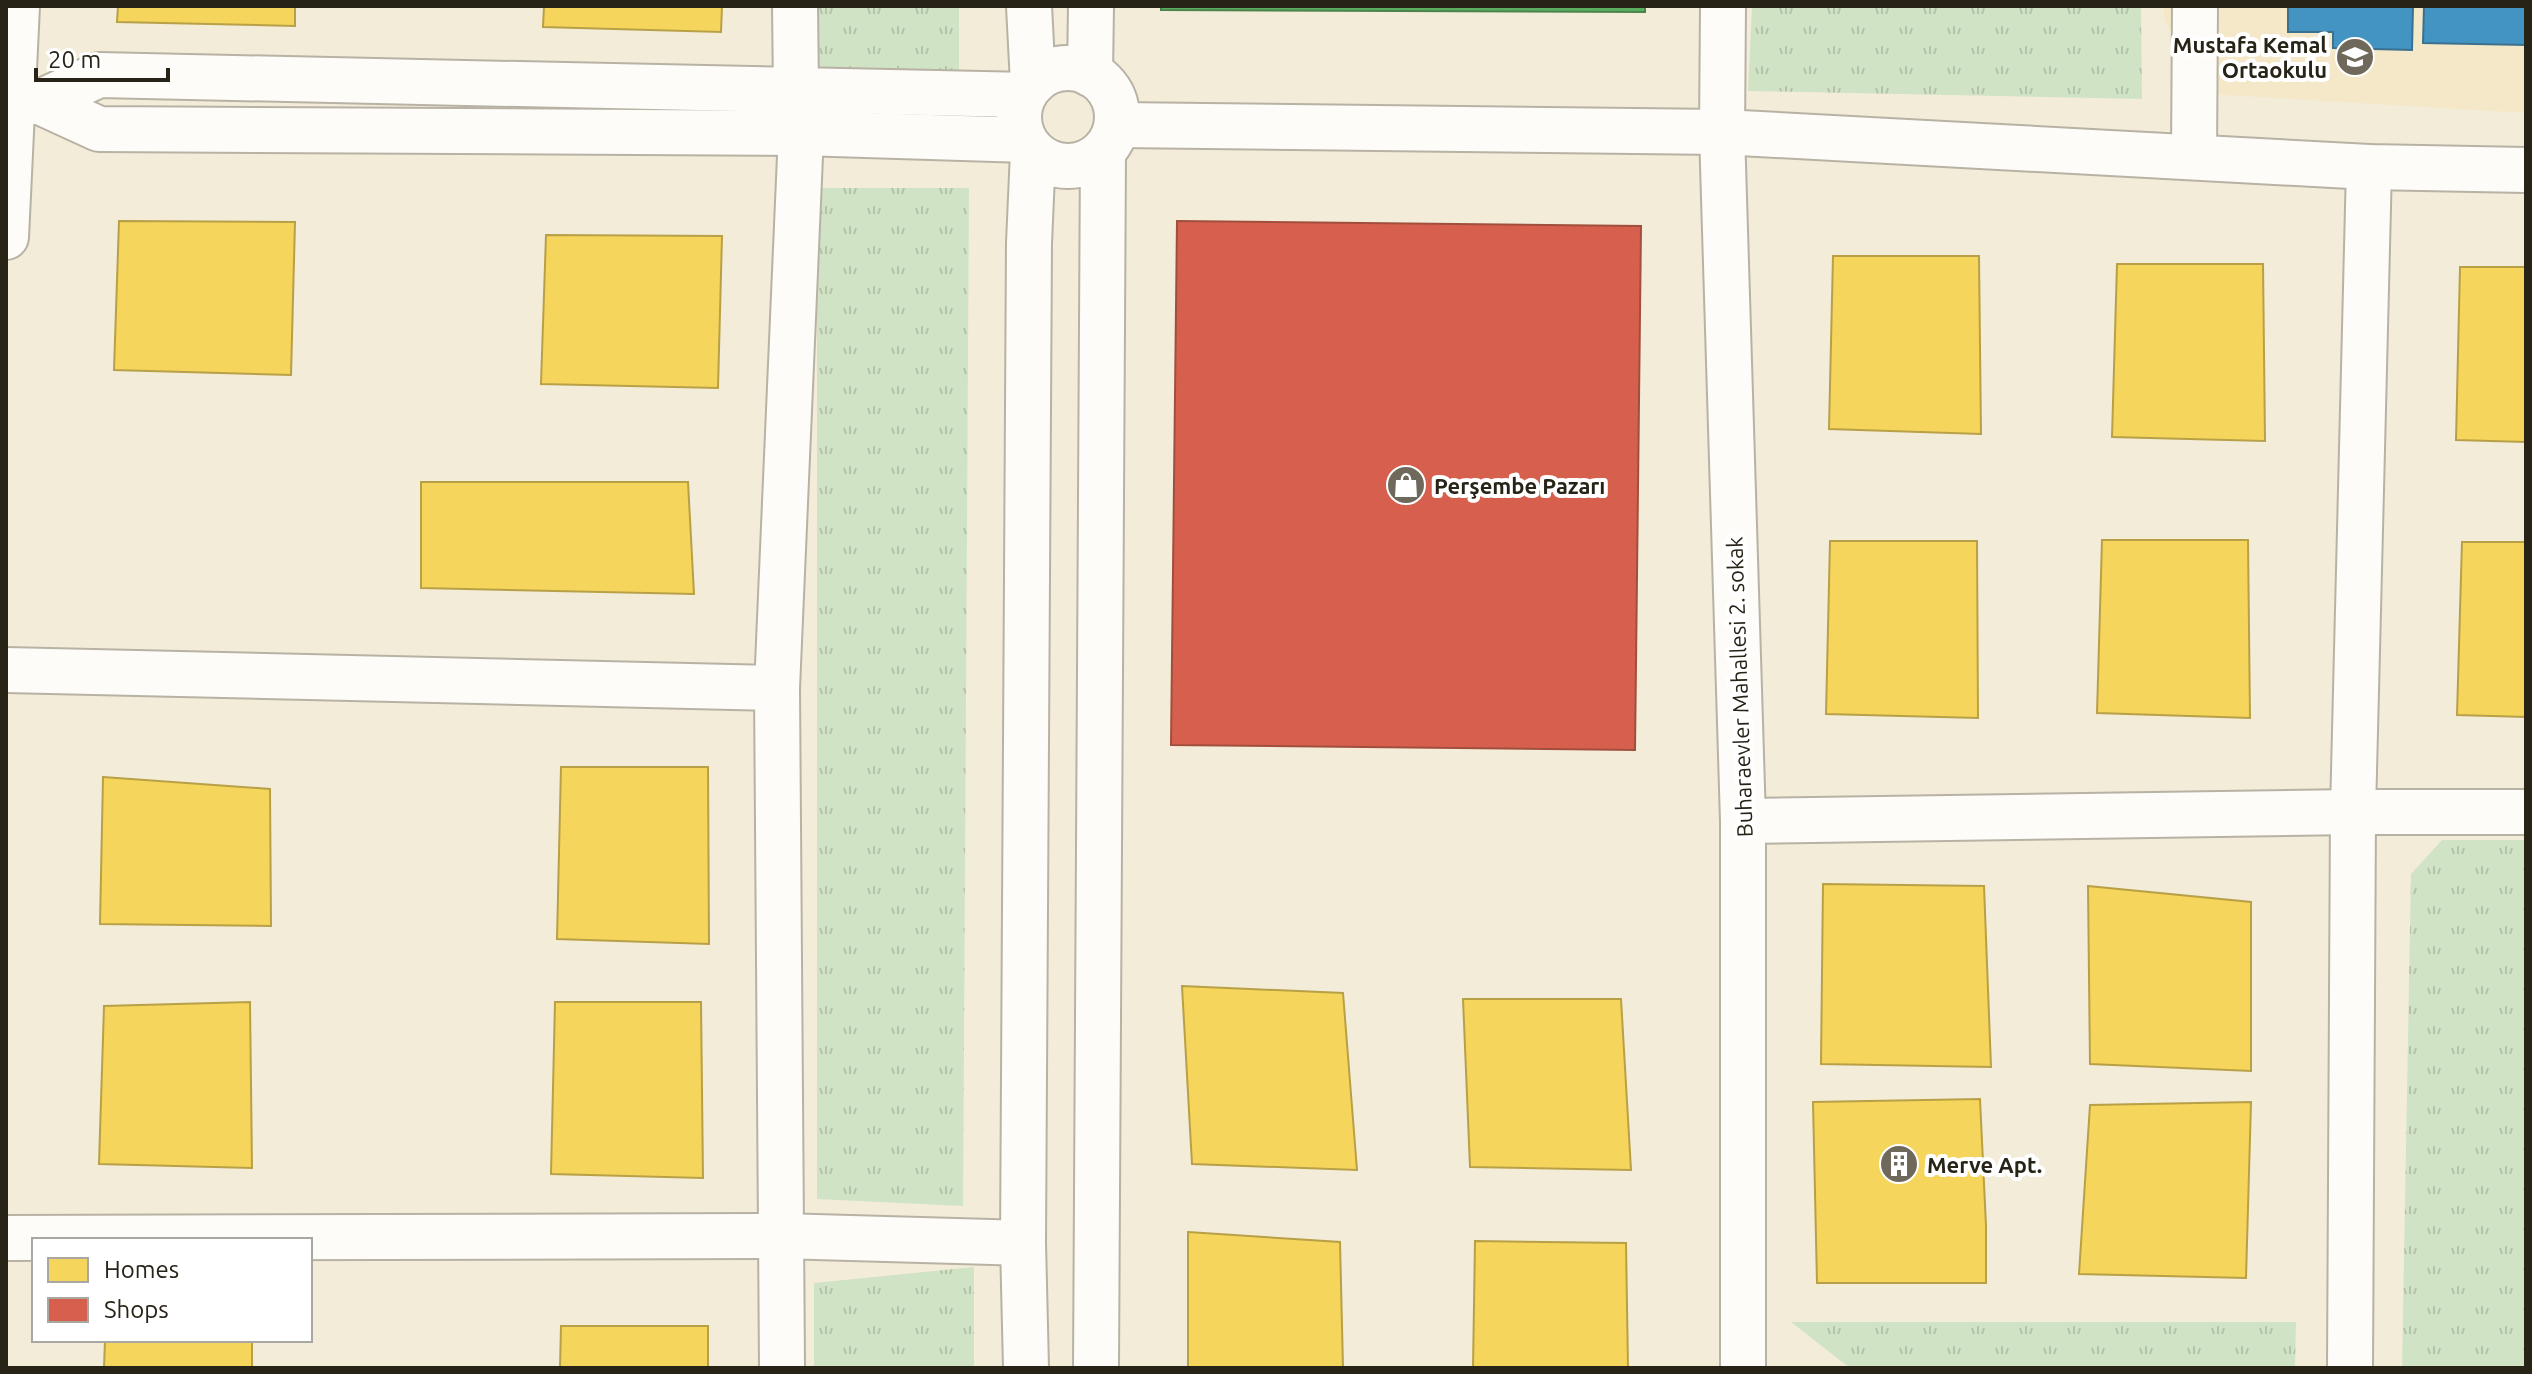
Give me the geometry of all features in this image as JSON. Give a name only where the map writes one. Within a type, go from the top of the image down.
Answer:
[{"type":"street","points":[[6,237],[20,102],[17,6]]},
{"type":"street","points":[[782,1368],[777,688],[798,112],[795,6]]},
{"type":"street","points":[[1029,6],[1029,89]]},
{"type":"street","points":[[1090,74],[1091,6]]},
{"type":"street","name":"Buharaevler Mahallesi 2. sokak","points":[[1723,6],[1722,132],[1743,821],[1743,1368]]},
{"type":"street","points":[[2194,157],[2195,6]]},
{"type":"street","points":[[1096,1368],[1110,138],[1117,110],[1112,95],[1103,83],[1090,74],[1075,70],[1046,74],[1029,89],[1019,110],[1019,125],[1029,146],[1046,161],[1060,166],[1075,166],[1090,161],[1110,138],[1722,132],[2369,167],[2526,170]]},
{"type":"street","points":[[20,102],[99,75],[798,112],[1029,146]]},
{"type":"street","points":[[798,112],[1029,89]]},
{"type":"street","points":[[1026,1368],[1023,1243],[1029,146]]},
{"type":"street","points":[[2350,1368],[2353,812],[2369,167]]},
{"type":"street","points":[[6,670],[777,688]]},
{"type":"street","points":[[1743,821],[2526,812]]},
{"type":"street","points":[[6,1238],[780,1236],[1023,1243]]},
{"type":"shaded area","name":"Mustafa Kemal Ortaokulu","points":[[2164,6],[2526,6],[2526,113],[2206,94],[2164,19]]},
{"type":"green space","points":[[816,6],[959,6],[959,70],[816,68]]},
{"type":"green space","points":[[1752,6],[2141,6],[2142,99],[1748,91]]},
{"type":"green space","points":[[817,188],[969,188],[963,1206],[817,1199]]},
{"type":"green space","points":[[2442,840],[2526,840],[2526,1368],[2402,1368],[2411,874]]},
{"type":"green space","points":[[974,1267],[974,1368],[814,1368],[814,1283]]},
{"type":"green space","points":[[1791,1322],[2296,1322],[2295,1368],[1857,1368],[1846,1365]]},
{"type":"building: Homes","points":[[118,6],[295,6],[295,26],[117,22]]},
{"type":"building: Homes","points":[[544,6],[722,6],[721,32],[543,27]]},
{"type":"building: Homes","points":[[119,221],[295,222],[291,375],[114,370]]},
{"type":"building: Homes","points":[[546,235],[722,236],[718,388],[541,384]]},
{"type":"building: Homes","points":[[1833,256],[1979,256],[1981,434],[1829,429]]},
{"type":"building: Homes","points":[[2117,264],[2263,264],[2265,441],[2112,437]]},
{"type":"building: Homes","points":[[2460,267],[2526,267],[2526,442],[2456,440]]},
{"type":"building: Homes","points":[[421,482],[688,482],[694,594],[421,588]]},
{"type":"building: Homes","points":[[2102,540],[2248,540],[2250,718],[2097,713]]},
{"type":"building: Homes","points":[[1830,541],[1977,541],[1978,718],[1826,714]]},
{"type":"building: Homes","points":[[2462,542],[2526,542],[2526,717],[2457,715]]},
{"type":"building: Homes","points":[[561,767],[708,767],[709,944],[557,939]]},
{"type":"building: Homes","points":[[103,777],[270,789],[271,926],[100,924]]},
{"type":"building: Homes","points":[[1823,884],[1984,886],[1991,1067],[1821,1064]]},
{"type":"building: Homes","points":[[2088,886],[2251,902],[2251,1071],[2090,1064]]},
{"type":"building: Homes","points":[[1182,986],[1343,993],[1357,1170],[1192,1164]]},
{"type":"building: Homes","points":[[1463,999],[1621,999],[1631,1170],[1470,1167]]},
{"type":"building: Homes","points":[[250,1002],[252,1168],[99,1164],[104,1006]]},
{"type":"building: Homes","points":[[555,1002],[701,1002],[703,1178],[551,1174]]},
{"type":"building: Homes","name":"Merve Apt.","points":[[1980,1099],[1986,1283],[1817,1283],[1813,1102]]},
{"type":"building: Homes","points":[[2251,1102],[2246,1278],[2079,1274],[2090,1105]]},
{"type":"building: Homes","points":[[1188,1232],[1340,1242],[1343,1368],[1188,1368]]},
{"type":"building: Homes","points":[[1475,1241],[1626,1243],[1628,1368],[1473,1368]]},
{"type":"building: Homes","points":[[561,1326],[708,1326],[708,1368],[560,1368]]},
{"type":"building: Homes","points":[[105,1342],[252,1342],[252,1368],[104,1368]]},
{"type":"building: Shops","name":"Perşembe Pazarı","points":[[1177,221],[1641,226],[1635,750],[1171,745]]},
{"type":"building: Schools","points":[[2288,6],[2413,6],[2412,50],[2333,48],[2333,32],[2288,32]]},
{"type":"building: Schools","points":[[2424,6],[2526,6],[2526,45],[2423,43]]},
{"type":"building: Public","points":[[1161,6],[1645,6],[1645,12],[1161,10]]},
{"type":"place","name":"Mustafa Kemal Ortaokulu","points":[[2355,57]]},
{"type":"place","name":"Perşembe Pazarı","points":[[1406,485]]},
{"type":"place","name":"Merve Apt.","points":[[1899,1164]]}]
